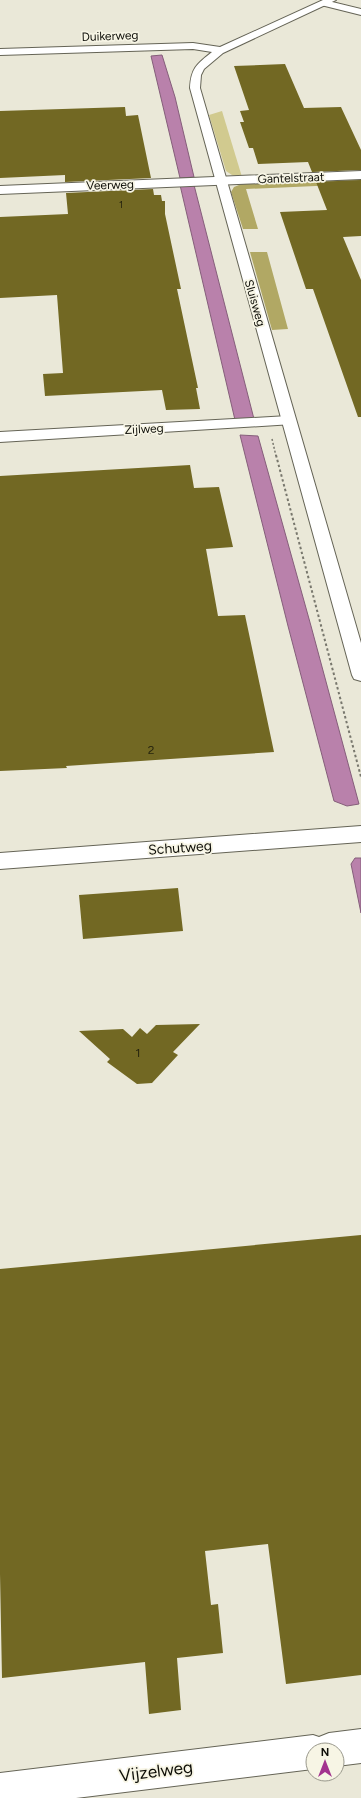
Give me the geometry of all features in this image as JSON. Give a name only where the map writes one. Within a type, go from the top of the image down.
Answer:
[{"type":"street","name":"Sluisweg","points":[[361,12],[328,2],[221,50],[209,58],[200,67],[196,75],[195,88],[220,181],[361,675]]},
{"type":"street","name":"Duikerweg","points":[[0,52],[193,46],[221,50]]},
{"type":"street","name":"Gantelstraat","points":[[220,181],[361,175]]},
{"type":"street","name":"Veerweg","points":[[0,190],[220,181]]},
{"type":"street","name":"Zijlweg","points":[[0,437],[288,421]]},
{"type":"street","name":"Schutweg","points":[[0,861],[361,834]]},
{"type":"street","points":[[345,1748],[361,1746]]},
{"type":"street","name":"Vijzelweg","points":[[0,1790],[305,1753]]},
{"type":"shaded area","points":[[162,55],[175,97],[194,177],[180,178],[151,56]]},
{"type":"shaded area","points":[[222,111],[242,177],[232,175],[226,171],[209,115]]},
{"type":"shaded area","points":[[361,178],[361,184],[246,189],[258,229],[243,229],[231,192],[234,187],[244,183]]},
{"type":"shaded area","points":[[180,185],[194,185],[254,419],[235,420]]},
{"type":"shaded area","points":[[250,252],[267,252],[288,329],[272,330]]},
{"type":"shaded area","points":[[240,435],[258,436],[359,804],[347,806],[334,801]]},
{"type":"shaded area","points":[[355,858],[361,858],[361,913],[351,864]]},
{"type":"building","points":[[285,64],[304,108],[341,107],[361,150],[361,170],[312,172],[308,162],[258,164],[253,148],[249,148],[240,122],[244,122],[240,111],[249,110],[234,66]]},
{"type":"building","points":[[125,107],[126,116],[138,115],[151,178],[65,182],[65,175],[0,178],[0,111]]},
{"type":"building","points":[[361,180],[361,236],[343,237],[361,280],[361,417],[358,417],[313,289],[306,289],[280,212],[327,210],[316,182]]},
{"type":"building","points":[[153,189],[154,195],[161,195],[162,201],[165,201],[165,214],[181,289],[177,289],[198,388],[196,388],[200,409],[166,410],[162,390],[45,396],[43,374],[63,373],[57,295],[0,298],[0,217],[68,214],[66,193]]},
{"type":"building","points":[[190,465],[194,488],[219,487],[233,547],[206,549],[218,616],[245,615],[274,752],[66,766],[67,768],[0,771],[0,476]]},
{"type":"building","points":[[178,888],[183,931],[83,939],[79,895]]},
{"type":"building","points":[[200,1024],[173,1052],[178,1055],[152,1083],[137,1084],[107,1062],[110,1059],[79,1031],[123,1029],[132,1037],[140,1028],[147,1034],[156,1025]]},
{"type":"building","points":[[361,1235],[361,1675],[286,1684],[268,1544],[205,1551],[211,1605],[218,1604],[223,1653],[177,1658],[181,1710],[149,1714],[145,1662],[2,1678],[0,1574],[0,1269]]}]
